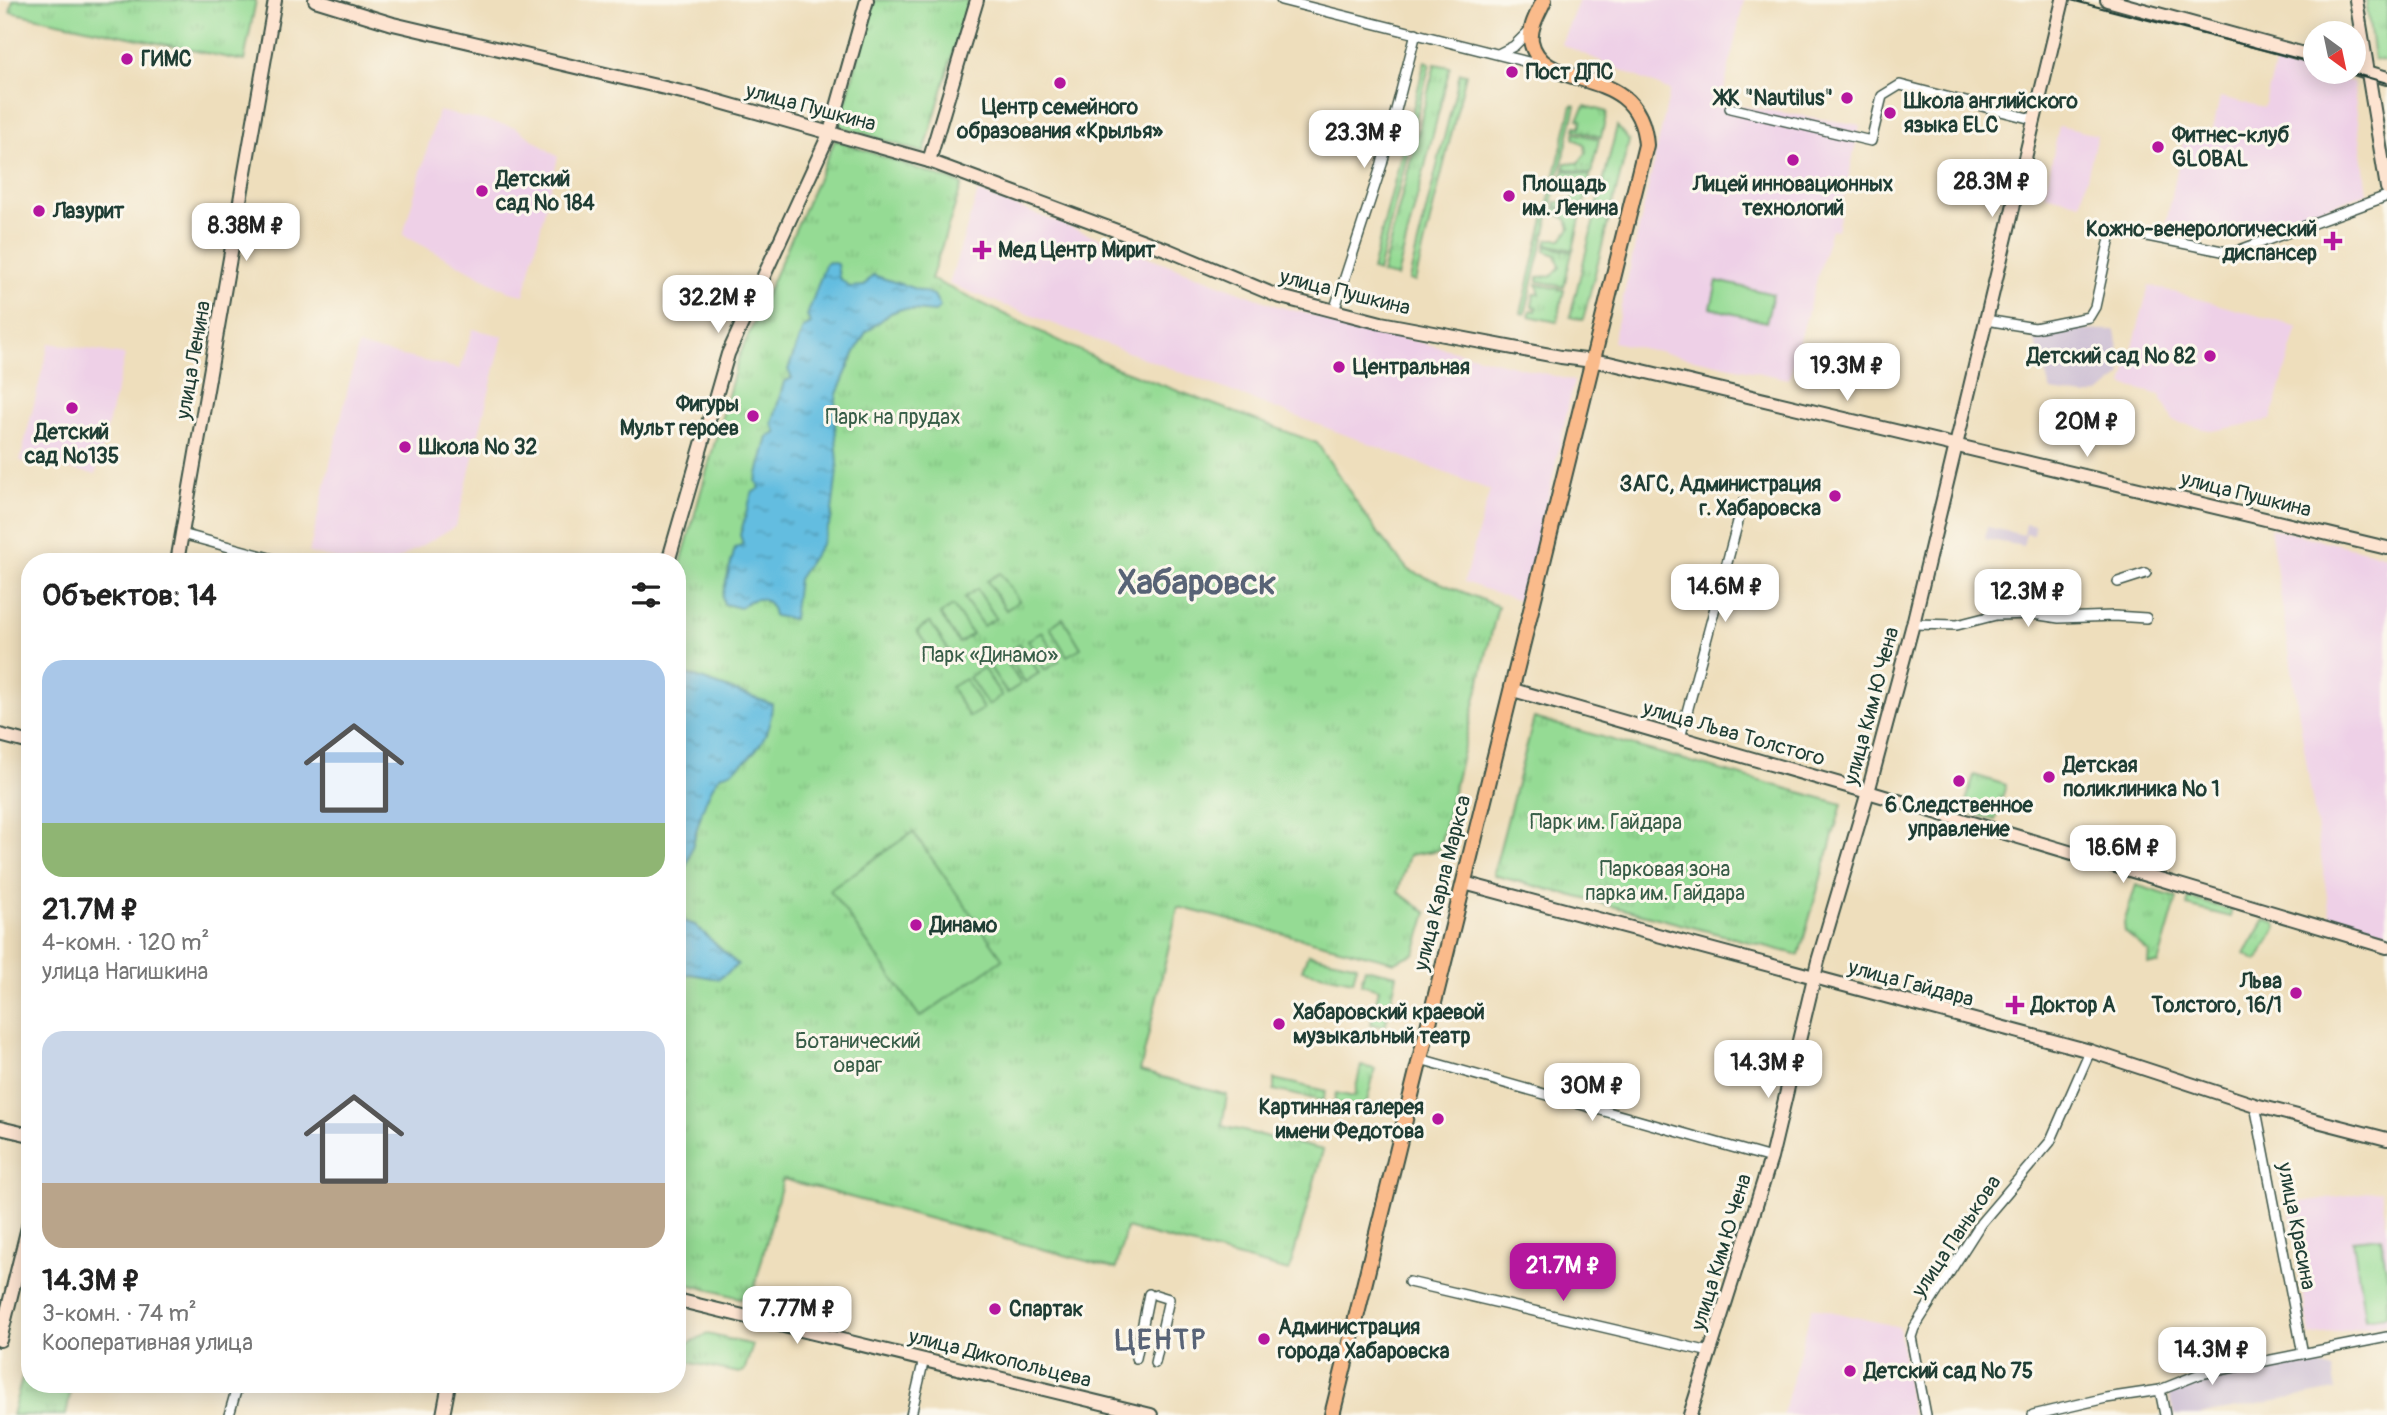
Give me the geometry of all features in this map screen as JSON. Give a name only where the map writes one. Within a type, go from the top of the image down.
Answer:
[{"type":"main road","points":[[1544,0],[1532,26],[1531,41],[1538,54],[1556,69]]},
{"type":"main road","name":"улица Карла Маркса","points":[[1332,1415],[1646,145],[1638,113],[1623,95],[1556,69]]},
{"type":"street","name":"улица Ленина","points":[[179,553],[275,0]]},
{"type":"street","name":"улица Пушкина","points":[[316,0],[393,24],[703,97],[929,161],[1168,250],[1277,296],[1392,326],[1591,361],[2387,548]]},
{"type":"street","points":[[671,553],[728,354],[830,132],[867,0]]},
{"type":"street","points":[[929,161],[977,0]]},
{"type":"street","points":[[1281,0],[1500,52],[1556,69]]},
{"type":"street","name":"улица Ким Ю Чена","points":[[1690,1415],[1771,1158],[1814,977],[1913,624],[1957,447],[2032,119],[2063,0]]},
{"type":"street","points":[[2107,0],[2303,54]]},
{"type":"street","points":[[2356,0],[2387,188]]},
{"type":"street","points":[[1500,52],[1525,37],[1532,26]]},
{"type":"street","points":[[1334,311],[1382,164],[1416,33]]},
{"type":"street","points":[[2368,72],[2387,78]]},
{"type":"street","points":[[1730,108],[1871,141],[1882,96],[1900,85],[2032,119]]},
{"type":"street","points":[[1986,320],[2035,328],[2089,317],[2095,307],[2112,229],[2232,253],[2387,196]]},
{"type":"street","points":[[1680,738],[1743,503]]},
{"type":"street","points":[[182,534],[251,553]]},
{"type":"street","points":[[2118,582],[2146,573]]},
{"type":"street","points":[[1913,624],[1957,625],[1996,615],[2146,618]]},
{"type":"street","name":"улица Льва Толстого","points":[[1513,690],[1868,792],[2387,947]]},
{"type":"street","points":[[0,735],[21,741]]},
{"type":"street","name":"улица Гайдара","points":[[1464,883],[2090,1051],[2255,1105],[2387,1139]]},
{"type":"street","name":"улица Панькова","points":[[1926,1415],[1911,1337],[1914,1328],[1981,1223],[2050,1142],[2090,1051]]},
{"type":"street","points":[[1420,1059],[1771,1158]]},
{"type":"street","name":"улица Красина","points":[[2255,1105],[2304,1354]]},
{"type":"street","points":[[0,1128],[21,1133]]},
{"type":"street","points":[[0,1340],[21,1255]]},
{"type":"street","points":[[1409,1282],[1710,1352]]},
{"type":"street","points":[[1136,1358],[1153,1295],[1170,1299],[1155,1363]]},
{"type":"street","name":"улица Дикопольцева","points":[[686,1302],[1151,1415]]},
{"type":"street","points":[[1142,1330],[1161,1335]]},
{"type":"street","points":[[2033,1415],[2106,1398],[2160,1390],[2200,1374],[2387,1337]]},
{"type":"street","points":[[911,1415],[924,1359]]},
{"type":"street","points":[[2160,1390],[2165,1415]]},
{"type":"street","points":[[229,1415],[235,1393]]},
{"type":"street","points":[[443,1415],[448,1393]]},
{"type":"shaded area","points":[[1579,0],[1744,0],[1721,103],[1860,125],[1837,230],[1831,229],[1789,379],[1613,342],[1670,91],[1561,44]]},
{"type":"shaded area","points":[[2276,62],[2303,69],[2303,84],[2353,84],[2367,192],[2237,241],[2166,224],[2185,132],[2211,138],[2220,97],[2264,107]]},
{"type":"shaded area","name":"Детский сад № 184","points":[[438,111],[515,127],[558,157],[524,295],[510,292],[403,235]]},
{"type":"shaded area","points":[[2059,126],[2097,135],[2081,203],[2045,194]]},
{"type":"shaded area","points":[[978,192],[1277,306],[1574,381],[1525,603],[1464,582],[1490,490],[949,284]]},
{"type":"shaded area","name":"Детский сад № 82","points":[[2149,285],[2298,327],[2271,420],[2212,431],[2173,421],[2160,395],[2123,385]]},
{"type":"shaded area","name":"Школа № 32","points":[[473,329],[503,336],[456,526],[409,553],[309,553],[358,346],[460,369]]},
{"type":"shaded area","points":[[2031,329],[2115,330],[2122,375],[2101,393],[2085,396],[2051,391]]},
{"type":"shaded area","name":"Детский сад №135","points":[[49,343],[125,355],[96,474],[20,461]]},
{"type":"shaded area","points":[[2026,524],[2035,526],[2034,535],[2026,534],[2023,546],[1985,539],[1987,527],[2024,535]]},
{"type":"shaded area","points":[[2270,528],[2387,556],[2387,932],[2330,915]]},
{"type":"shaded area","points":[[2381,1190],[2387,1228],[2387,1324],[2310,1336],[2289,1204]]},
{"type":"shaded area","name":"Детский сад № 75","points":[[1812,1307],[1899,1327],[1912,1415],[1783,1415]]},
{"type":"shaded area","points":[[2301,1359],[2332,1370],[2336,1390],[2198,1415],[2174,1415],[2168,1391],[2197,1377]]},
{"type":"green space","points":[[13,0],[256,0],[244,61],[10,12]]},
{"type":"green space","points":[[874,0],[968,0],[924,153],[839,126]]},
{"type":"green space","points":[[2366,0],[2387,0],[2387,62],[2374,59]]},
{"type":"green space","points":[[1425,61],[1430,63],[1378,272],[1372,270]]},
{"type":"green space","points":[[1435,64],[1450,67],[1397,277],[1382,274]]},
{"type":"green space","points":[[1460,73],[1466,74],[1415,282],[1409,280]]},
{"type":"green space","points":[[1572,105],[1576,106],[1525,314],[1521,313]]},
{"type":"green space","points":[[1585,106],[1607,112],[1601,137],[1575,130],[1576,126],[1580,127],[1582,120],[1578,119]]},
{"type":"green space","points":[[1617,126],[1629,141],[1583,320],[1570,317]]},
{"type":"green space","points":[[1575,133],[1599,139],[1591,174],[1564,168],[1565,163],[1578,163],[1586,153],[1585,146],[1574,138]]},
{"type":"green space","name":"Парк «Динамо»","points":[[835,140],[962,184],[931,279],[1114,367],[1317,443],[1376,531],[1408,570],[1498,606],[1439,850],[1409,855],[1398,892],[1427,913],[1415,953],[1395,962],[1178,907],[1140,1071],[1227,1095],[1222,1126],[1323,1150],[1289,1271],[1126,1228],[1116,1269],[783,1179],[751,1301],[686,1283],[686,553],[684,553],[739,356]]},
{"type":"green space","points":[[1564,170],[1590,176],[1582,212],[1555,206],[1556,202],[1569,202],[1576,195],[1577,186],[1563,176]]},
{"type":"green space","points":[[1555,208],[1581,214],[1573,250],[1546,244],[1548,239],[1562,239],[1570,228],[1567,219],[1554,213]]},
{"type":"green space","points":[[1546,246],[1572,252],[1564,287],[1538,281],[1538,277],[1552,276],[1560,267],[1556,255],[1545,251]]},
{"type":"green space","points":[[1717,281],[1773,294],[1766,322],[1711,308]]},
{"type":"green space","points":[[1537,284],[1564,290],[1557,322],[1529,316],[1531,310],[1536,311],[1536,307],[1532,306],[1534,294],[1540,294]]},
{"type":"green space","points":[[1000,573],[1019,601],[1006,610],[987,581]]},
{"type":"green space","points":[[977,589],[996,618],[983,626],[964,598]]},
{"type":"green space","points":[[953,606],[972,634],[959,643],[940,614]]},
{"type":"green space","points":[[1063,618],[1081,648],[1067,656],[1050,627]]},
{"type":"green space","points":[[930,622],[949,651],[936,659],[917,631]]},
{"type":"green space","points":[[1042,632],[1059,661],[1045,670],[1028,640]]},
{"type":"green space","points":[[1020,644],[1039,673],[1025,682],[1006,653]]},
{"type":"green space","points":[[1002,655],[1021,684],[1007,693],[988,664]]},
{"type":"green space","points":[[983,668],[1002,696],[988,705],[969,677]]},
{"type":"green space","points":[[965,679],[983,709],[969,717],[951,687]]},
{"type":"green space","name":"Парк им. Гайдара","points":[[1534,718],[1842,804],[1799,955],[1493,875]]},
{"type":"green space","points":[[1974,775],[2006,785],[1995,820],[1963,811]]},
{"type":"green space","name":"Динамо","points":[[913,832],[1003,959],[920,1017],[830,890]]},
{"type":"green space","points":[[2136,885],[2177,898],[2158,964],[2148,964],[2149,952],[2125,932],[2124,923]]},
{"type":"green space","points":[[2189,898],[2231,910],[2231,917],[2187,906]]},
{"type":"green space","points":[[2265,920],[2275,923],[2277,927],[2257,961],[2245,954]]},
{"type":"green space","points":[[1308,954],[1357,965],[1353,981],[1302,970]]},
{"type":"green space","points":[[1365,968],[1397,975],[1385,1027],[1371,1024],[1379,989],[1361,984]]},
{"type":"green space","points":[[1361,1066],[1375,1069],[1365,1110],[1334,1103],[1336,1093],[1354,1097]]},
{"type":"green space","points":[[1274,1079],[1326,1091],[1323,1101],[1274,1090]]},
{"type":"green space","points":[[2381,1237],[2387,1275],[2387,1316],[2365,1319],[2353,1240]]},
{"type":"green space","points":[[707,1334],[753,1345],[744,1371],[739,1373],[686,1362],[686,1344]]},
{"type":"green space","points":[[21,1382],[21,1393],[70,1393],[66,1415],[12,1415]]},
{"type":"water","points":[[829,262],[837,264],[839,278],[850,287],[864,286],[873,275],[934,295],[940,307],[935,312],[901,309],[891,313],[866,332],[854,354],[837,394],[834,410],[838,463],[831,520],[822,543],[798,579],[793,619],[774,616],[769,604],[761,599],[750,601],[740,608],[724,604],[722,597],[735,548],[743,544],[740,535],[752,493],[760,488],[756,481],[768,437],[777,433],[772,424],[784,382],[792,378],[788,370],[803,328],[811,324],[807,316],[825,265]]},
{"type":"water","points":[[687,674],[772,704],[769,725],[761,743],[741,765],[720,776],[711,790],[700,817],[686,867]]},
{"type":"water","points":[[686,922],[695,925],[738,965],[719,979],[686,975]]},
{"type":"tram line","points":[[2071,0],[2303,60]]},
{"type":"tram line","points":[[2366,77],[2387,83]]},
{"type":"place","name":"ГИМС","points":[[127,59]]},
{"type":"place","name":"Пост ДПС","points":[[1512,72]]},
{"type":"place","name":"Центр семейного образования «Крылья»","points":[[1060,83]]},
{"type":"place","name":"ЖК \"Nautilus\"","points":[[1847,98]]},
{"type":"place","name":"Школа английского языка ELC","points":[[1890,113]]},
{"type":"place","name":"Фитнес-клуб GLOBAL","points":[[2158,147]]},
{"type":"place","name":"Лицей инновационных технологий","points":[[1793,160]]},
{"type":"place","name":"Детский сад № 184","points":[[482,191]]},
{"type":"place","name":"Площадь им. Ленина","points":[[1509,196]]},
{"type":"place","name":"Лазурит","points":[[39,211]]},
{"type":"place","name":"Кожно-венерологический диспансер","points":[[2333,241]]},
{"type":"place","name":"Мед Центр Мирит","points":[[982,250]]},
{"type":"place","name":"Детский сад № 82","points":[[2210,356]]},
{"type":"place","name":"Центральная","points":[[1339,367]]},
{"type":"place","name":"Детский сад №135","points":[[72,408]]},
{"type":"place","name":"Фигуры Мульт героев","points":[[753,416]]},
{"type":"place","name":"Школа № 32","points":[[405,447]]},
{"type":"place","name":"ЗАГС, Администрация г. Хабаровска","points":[[1835,496]]},
{"type":"place","name":"Детская поликлиника № 1","points":[[2049,777]]},
{"type":"place","name":"6 Следственное управление","points":[[1959,781]]},
{"type":"place","name":"Динамо","points":[[916,925]]},
{"type":"place","name":"Льва Толстого, 16/1","points":[[2296,993]]},
{"type":"place","name":"Доктор А","points":[[2015,1005]]},
{"type":"place","name":"Хабаровский краевой музыкальный театр","points":[[1279,1024]]},
{"type":"place","name":"Картинная галерея имени Федотова","points":[[1438,1119]]},
{"type":"place","name":"Спартак","points":[[995,1309]]},
{"type":"place","name":"Администрация города Хабаровска","points":[[1264,1339]]},
{"type":"place","name":"Детский сад № 75","points":[[1850,1371]]},
{"type":"district","name":"Хабаровск","points":[[1197,582]]},
{"type":"district","name":"ЦЕНТР","points":[[1161,1339]]},
{"type":"park label","name":"Парк на прудах","points":[[893,417]]},
{"type":"park label","name":"Парковая зона парка им. Гайдара","points":[[1665,881]]},
{"type":"park label","name":"Ботанический овраг","points":[[858,1053]]}]
